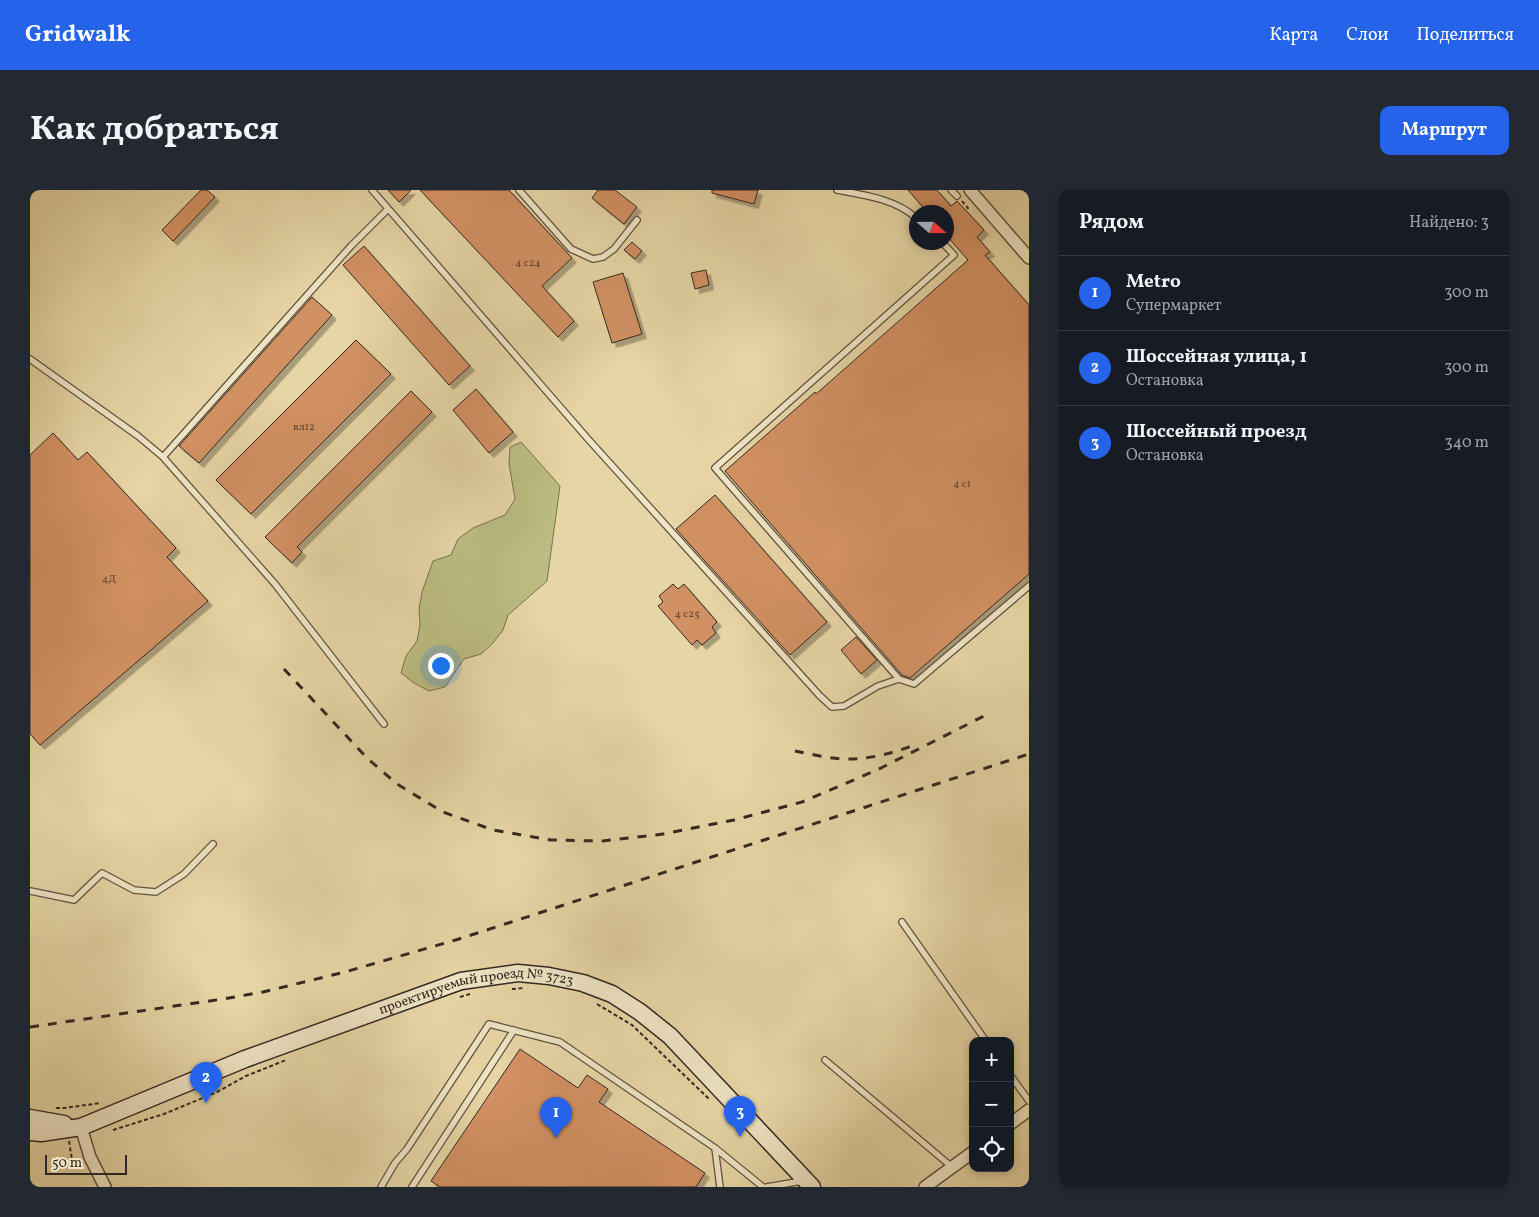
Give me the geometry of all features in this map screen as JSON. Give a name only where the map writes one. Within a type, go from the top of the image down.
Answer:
[{"type":"main road","name":"проектируемый проезд № 3723","points":[[30,1132],[41,1133],[81,1127],[245,1059],[461,981],[518,972],[583,983],[612,994],[640,1012],[670,1036],[809,1184]]},
{"type":"main road","points":[[30,1118],[81,1127]]},
{"type":"street","points":[[970,190],[1029,258]]},
{"type":"street","points":[[1014,1121],[1029,1110]]},
{"type":"street","points":[[81,1127],[90,1157],[105,1187]]},
{"type":"street","points":[[925,1187],[969,1155]]},
{"type":"lane","points":[[372,190],[595,446],[813,689],[832,707],[844,706],[878,686],[899,679]]},
{"type":"lane","points":[[519,190],[571,249],[593,259],[603,257],[614,249],[637,220]]},
{"type":"lane","points":[[837,190],[873,193],[909,211]]},
{"type":"lane","points":[[951,190],[957,196]]},
{"type":"lane","points":[[163,457],[351,246],[388,209]]},
{"type":"lane","points":[[949,250],[954,255],[715,468],[899,679],[914,684],[1029,586]]},
{"type":"lane","points":[[30,359],[138,436],[163,457],[276,584],[384,724]]},
{"type":"lane","points":[[30,890],[74,900],[102,873],[134,890],[156,892],[184,874],[213,844]]},
{"type":"lane","points":[[902,922],[983,1037]]},
{"type":"lane","points":[[381,1187],[490,1024],[560,1042],[715,1148],[763,1187]]},
{"type":"lane","points":[[412,1187],[514,1030]]},
{"type":"lane","points":[[825,1060],[952,1167]]},
{"type":"lane","points":[[1014,1080],[1029,1101]]},
{"type":"lane","points":[[715,1148],[720,1187]]},
{"type":"lane","points":[[767,1187],[809,1184]]},
{"type":"path","points":[[957,196],[968,208],[966,210]]},
{"type":"path","points":[[48,1108],[101,1104]]},
{"type":"path","points":[[69,1141],[72,1160]]},
{"type":"green space","points":[[521,442],[560,486],[547,581],[508,615],[503,630],[493,643],[481,654],[464,659],[445,687],[429,691],[401,673],[406,656],[417,641],[422,592],[433,561],[451,555],[458,539],[473,528],[505,515],[515,499],[509,464],[510,447]]},
{"type":"building","points":[[201,190],[207,190],[215,197],[173,241],[162,230]]},
{"type":"building","points":[[388,190],[411,190],[399,202]]},
{"type":"building","points":[[420,190],[509,190],[572,258],[542,286],[574,321],[558,337]]},
{"type":"building","points":[[598,190],[615,190],[637,207],[624,224],[592,198]]},
{"type":"building","points":[[712,190],[758,190],[754,204],[712,193]]},
{"type":"building","points":[[908,190],[937,190],[950,205],[921,205]]},
{"type":"building","points":[[957,201],[984,230],[977,237],[990,252],[985,255],[1029,305],[1029,574],[910,678],[902,675],[725,471],[815,392],[816,394],[968,260],[954,244],[954,205],[952,205]]},
{"type":"building","points":[[632,242],[642,251],[635,259],[624,250]]},
{"type":"building","points":[[364,246],[470,366],[449,385],[343,265]]},
{"type":"building","points":[[706,270],[709,285],[695,289],[691,273]]},
{"type":"building","points":[[623,273],[642,334],[612,343],[593,282]]},
{"type":"building","points":[[312,297],[332,315],[199,463],[179,446]]},
{"type":"building","points":[[356,340],[391,374],[251,514],[216,480]]},
{"type":"building","points":[[476,389],[513,432],[489,453],[453,410]]},
{"type":"building","points":[[411,391],[432,412],[297,547],[302,552],[292,563],[265,537]]},
{"type":"building","points":[[53,433],[78,460],[87,452],[176,548],[167,557],[208,601],[40,745],[30,734],[30,455]]},
{"type":"building","points":[[715,495],[827,622],[790,655],[676,529]]},
{"type":"building","points":[[673,584],[678,589],[684,584],[717,622],[712,627],[716,633],[702,645],[697,640],[692,645],[658,606],[663,602],[659,596]]},
{"type":"building","points":[[856,637],[877,660],[861,674],[841,650]]},
{"type":"building","points":[[520,1049],[578,1088],[587,1075],[608,1089],[599,1102],[705,1173],[696,1187],[440,1187],[431,1181]]},
{"type":"railway","points":[[284,669],[367,758],[397,784],[443,812],[493,830],[551,840],[603,841],[663,834],[734,820],[802,802],[877,770],[990,713]]},
{"type":"railway","points":[[795,751],[830,758],[860,759],[895,752],[912,746]]},
{"type":"railway","points":[[30,1027],[223,999],[263,992],[345,972],[459,939],[1029,754]]},
{"type":"place","name":"Шоссейная улица, 1","points":[[206,1103]]},
{"type":"place","name":"Шоссейный проезд","points":[[740,1137]]},
{"type":"place","name":"Metro","points":[[556,1138]]}]
